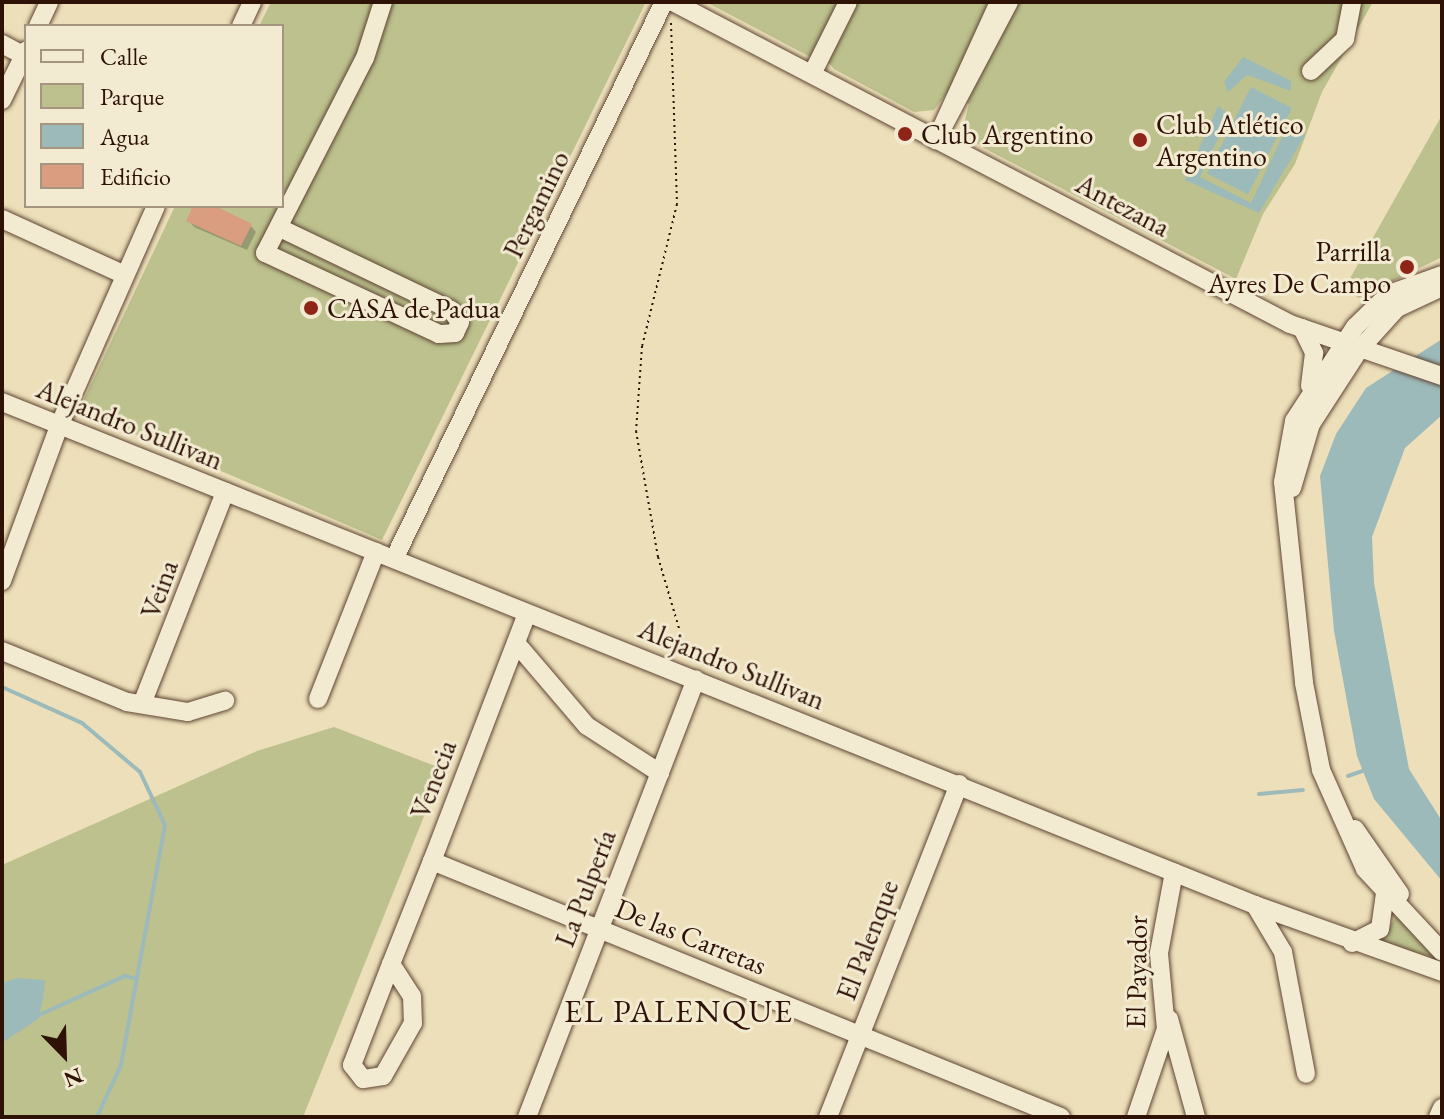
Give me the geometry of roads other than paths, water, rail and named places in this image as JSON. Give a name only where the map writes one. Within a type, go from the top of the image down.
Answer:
[{"type":"street","points":[[39,24],[49,2]]},
{"type":"street","points":[[242,24],[252,2]]},
{"type":"street","points":[[282,229],[451,310],[460,322],[455,333],[439,334],[268,258],[267,239],[282,229],[365,58],[383,2]]},
{"type":"street","points":[[812,74],[848,2]]},
{"type":"street","points":[[936,140],[999,2]]},
{"type":"street","points":[[936,140],[1009,2]]},
{"type":"street","points":[[1311,71],[1345,39],[1352,2]]},
{"type":"street","name":"Antezana","points":[[669,7],[812,74],[1302,328],[1381,358],[1442,376]]},
{"type":"street","name":"Pergamino","points":[[394,559],[669,7]]},
{"type":"street","points":[[2,44],[24,54]]},
{"type":"street","points":[[2,100],[24,56]]},
{"type":"street","points":[[2,581],[59,426],[155,208]]},
{"type":"street","points":[[2,219],[125,275]]},
{"type":"street","points":[[1320,335],[1361,318],[1405,286],[1442,275]]},
{"type":"street","points":[[1308,394],[1351,347],[1397,308],[1442,287]]},
{"type":"street","points":[[1287,527],[1306,435],[1351,347],[1361,318]]},
{"type":"street","points":[[1302,328],[1315,360],[1308,394],[1283,464],[1287,527],[1321,770],[1350,844],[1385,894],[1442,952]]},
{"type":"street","name":"Alejandro Sullivan","points":[[2,402],[1300,923],[1439,974]]},
{"type":"street","name":"Veina","points":[[142,704],[225,492]]},
{"type":"street","points":[[318,699],[376,552]]},
{"type":"street","name":"Venecia","points":[[391,964],[412,996],[413,1023],[383,1076],[363,1079],[352,1065],[391,964],[432,861],[527,614]]},
{"type":"street","points":[[516,643],[587,726],[660,773]]},
{"type":"street","points":[[2,651],[142,704],[188,712],[225,701]]},
{"type":"street","name":"La Pulpería","points":[[527,1117],[660,773],[691,678]]},
{"type":"street","points":[[1321,770],[1380,868],[1442,935]]},
{"type":"street","name":"El Palenque","points":[[828,1117],[959,784]]},
{"type":"street","name":"De las Carretas","points":[[432,861],[1061,1117]]},
{"type":"street","name":"El Payador","points":[[1136,1117],[1161,1055],[1166,1013],[1159,953],[1174,872]]},
{"type":"street","points":[[1352,943],[1380,929],[1385,894]]},
{"type":"street","points":[[1255,905],[1281,948],[1306,1074]]},
{"type":"street","points":[[1281,948],[1300,923]]},
{"type":"street","points":[[1166,1013],[1196,1117]]},
{"type":"street","points":[[1438,1117],[1442,1108]]},
{"type":"water","points":[[1243,57],[1291,81],[1291,91],[1247,75],[1228,92],[1224,82]]},
{"type":"water","points":[[1251,87],[1292,108],[1248,194],[1207,173]]},
{"type":"water","points":[[1218,106],[1229,115],[1200,177],[1251,203],[1285,131],[1305,135],[1259,213],[1185,180]]},
{"type":"water","points":[[1442,339],[1442,415],[1405,448],[1372,537],[1374,583],[1409,769],[1442,821],[1442,881],[1374,799],[1357,756],[1334,631],[1320,476],[1336,434],[1366,388]]},
{"type":"water","points":[[17,978],[45,980],[43,999],[38,1019],[2,1043],[2,983]]},
{"type":"waterway","points":[[2,687],[82,723],[140,772],[165,825],[121,1065],[97,1117]]},
{"type":"waterway","points":[[1348,776],[1365,770]]},
{"type":"waterway","points":[[1259,794],[1303,790]]},
{"type":"waterway","points":[[39,1015],[125,976],[137,979]]},
{"type":"place","name":"Club Argentino","points":[[905,134]]},
{"type":"place","name":"Club Atlético Argentino","points":[[1140,140]]},
{"type":"place","name":"Parrilla Ayres De Campo","points":[[1407,267]]},
{"type":"place","name":"CASA de Padua","points":[[311,308]]},
{"type":"district","name":"EL PALENQUE","points":[[679,1011]]}]
